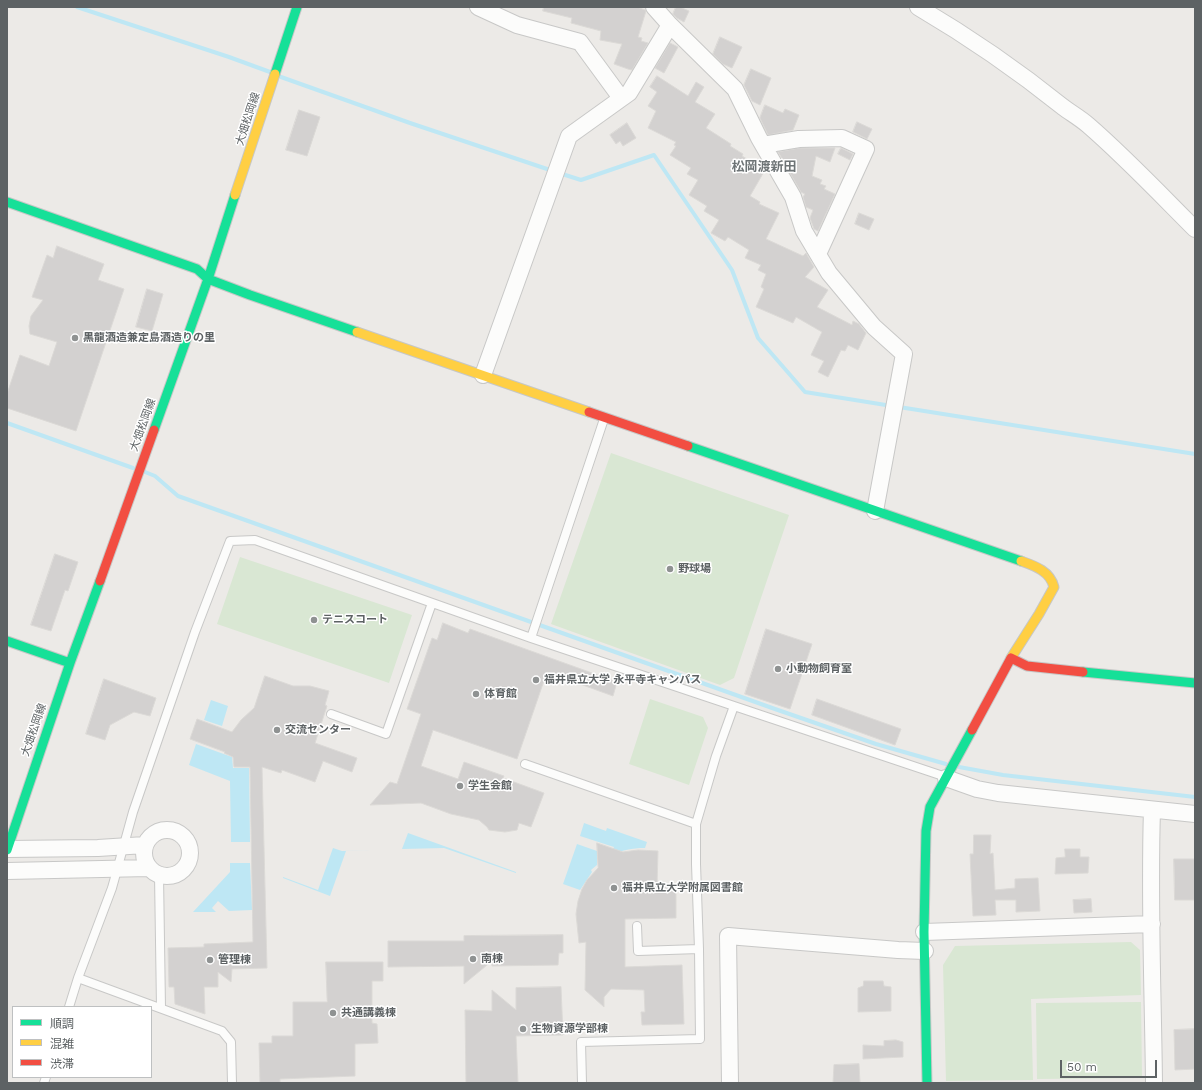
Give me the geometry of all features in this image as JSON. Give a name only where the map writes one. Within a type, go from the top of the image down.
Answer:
[{"type":"street","name":"大畑松岡線","points":[[7,849],[70,663],[208,279],[298,7]]},
{"type":"street","points":[[478,7],[517,25],[580,42],[620,98]]},
{"type":"street","points":[[654,7],[670,25],[735,89],[763,145],[793,197],[804,231],[829,273],[874,327],[904,354],[875,511]]},
{"type":"street","points":[[918,7],[990,52],[1087,124],[1195,229]]},
{"type":"street","points":[[483,375],[569,136],[629,93],[670,25]]},
{"type":"street","points":[[763,145],[799,139],[842,138],[866,149],[818,254]]},
{"type":"street","points":[[7,202],[196,269],[208,279],[250,295],[1040,568],[1052,579],[1054,587],[1050,597],[1012,658],[930,807],[926,831],[924,932],[927,1083]]},
{"type":"street","points":[[7,641],[70,663]]},
{"type":"street","points":[[1012,658],[1027,666],[1195,683]]},
{"type":"street","points":[[946,778],[977,789],[998,793],[1195,814]]},
{"type":"street","points":[[1152,810],[1151,843],[1154,1083]]},
{"type":"street","points":[[7,871],[118,868],[154,871],[170,876],[178,873],[188,862],[190,854],[187,842],[182,836],[173,831],[165,830],[156,833],[149,838],[145,845],[145,861],[154,871]]},
{"type":"street","points":[[7,849],[98,848],[145,845]]},
{"type":"street","points":[[924,932],[1152,924]]},
{"type":"street","points":[[730,1083],[728,936],[924,951]]},
{"type":"lane","points":[[531,638],[605,418]]},
{"type":"lane","points":[[69,1006],[78,978],[112,888],[133,812],[192,640],[230,541],[255,540],[531,638],[946,778]]},
{"type":"lane","points":[[331,714],[386,734],[432,603]]},
{"type":"lane","points":[[582,1083],[581,1042],[700,1039],[700,949],[696,864],[696,824],[716,756],[734,706]]},
{"type":"lane","points":[[525,764],[696,824]]},
{"type":"lane","points":[[154,871],[161,1008]]},
{"type":"lane","points":[[637,926],[638,951],[700,949]]},
{"type":"lane","points":[[78,978],[222,1031],[230,1042],[232,1083]]},
{"type":"green space","name":"野球場","points":[[611,453],[789,515],[734,678],[720,685],[551,624]]},
{"type":"green space","name":"テニスコート","points":[[240,557],[412,615],[389,683],[217,624]]},
{"type":"green space","points":[[650,699],[703,717],[708,728],[689,785],[629,764]]},
{"type":"green space","points":[[1131,942],[1140,950],[1141,995],[1031,999],[1033,1080],[946,1081],[943,965],[955,946]]},
{"type":"green space","points":[[1141,1002],[1142,1078],[1037,1079],[1036,1003]]},
{"type":"water","points":[[211,700],[228,706],[222,726],[204,720]]},
{"type":"water","points":[[196,744],[232,757],[233,768],[249,768],[250,842],[231,842],[230,781],[189,765]]},
{"type":"water","points":[[584,823],[606,831],[607,828],[647,842],[645,848],[627,850],[610,856],[614,847],[580,836]]},
{"type":"water","points":[[408,833],[516,873],[444,848],[402,849]]},
{"type":"water","points":[[577,844],[597,851],[597,865],[591,870],[592,872],[580,890],[563,884]]},
{"type":"water","points":[[333,848],[342,851],[378,850],[346,851],[330,896],[283,878],[318,890]]},
{"type":"water","points":[[230,863],[250,863],[252,910],[229,911],[218,901],[212,908],[216,912],[193,912],[230,872]]},
{"type":"building","points":[[544,7],[637,7],[646,11],[638,37],[642,38],[641,41],[648,43],[632,70],[628,69],[614,64],[622,44],[600,40],[601,31],[571,23],[572,18],[543,11]]},
{"type":"building","points":[[676,7],[689,11],[684,22],[673,14]]},
{"type":"building","points":[[720,37],[742,47],[732,68],[723,64],[713,54]]},
{"type":"building","points":[[670,43],[678,47],[664,73],[655,68]]},
{"type":"building","points":[[751,69],[771,78],[760,105],[752,101],[744,85]]},
{"type":"building","points":[[657,76],[688,96],[696,82],[704,87],[695,102],[715,114],[706,128],[731,144],[730,146],[743,154],[742,156],[765,170],[750,196],[760,202],[759,204],[779,213],[766,239],[803,256],[806,253],[814,267],[805,277],[828,290],[817,307],[852,325],[853,321],[859,324],[866,333],[858,350],[848,345],[845,351],[841,350],[828,377],[818,372],[824,361],[811,355],[822,332],[796,317],[793,323],[756,307],[764,289],[761,287],[766,274],[758,270],[761,265],[745,258],[749,250],[728,237],[725,241],[711,233],[719,220],[704,211],[707,206],[689,195],[698,180],[687,174],[691,168],[670,155],[676,146],[674,145],[676,142],[648,128],[656,111],[648,106],[657,92],[650,87]]},
{"type":"building","points":[[765,105],[783,113],[785,109],[799,115],[793,130],[768,135],[760,118]]},
{"type":"building","points":[[299,110],[320,117],[307,156],[286,150]]},
{"type":"building","points":[[857,122],[872,129],[867,139],[853,132]]},
{"type":"building","points":[[627,123],[636,138],[623,146],[620,141],[616,144],[610,135]]},
{"type":"building","points":[[800,148],[835,148],[830,162],[816,156],[812,176],[822,180],[820,184],[826,186],[824,189],[835,194],[818,231],[814,229],[810,218],[813,210],[806,207],[803,197],[805,194],[801,192],[790,173],[792,168],[785,163],[778,152]]},
{"type":"building","points":[[841,148],[853,154],[850,160],[838,154]]},
{"type":"building","points":[[859,213],[874,219],[869,230],[855,224]]},
{"type":"building","name":"黒龍酒造兼定島酒造りの里","points":[[57,246],[104,264],[98,280],[124,289],[76,431],[7,408],[7,394],[20,355],[49,366],[57,342],[30,334],[29,326],[31,316],[43,300],[32,297],[47,255],[53,258]]},
{"type":"building","points":[[147,289],[163,294],[152,331],[136,327]]},
{"type":"building","points":[[55,554],[78,562],[68,591],[65,590],[51,631],[31,625]]},
{"type":"building","points":[[443,623],[468,633],[470,629],[617,682],[613,696],[547,672],[517,759],[433,730],[421,766],[458,779],[464,762],[504,776],[503,778],[544,793],[531,827],[519,823],[517,830],[505,832],[489,830],[479,820],[451,814],[421,803],[370,805],[390,782],[397,784],[421,714],[407,709],[432,638],[437,640]]},
{"type":"building","name":"小動物飼育室","points":[[766,629],[812,644],[790,709],[745,694]]},
{"type":"building","points":[[265,676],[293,686],[310,686],[329,691],[325,705],[327,706],[315,743],[357,758],[352,772],[323,761],[315,782],[282,770],[281,773],[262,767],[267,968],[232,969],[231,982],[218,972],[218,987],[204,987],[205,1014],[175,1004],[174,987],[169,987],[168,948],[204,947],[204,944],[253,942],[250,767],[234,767],[233,757],[224,753],[225,752],[190,739],[197,719],[232,732],[241,720],[254,708]]},
{"type":"building","points":[[104,679],[156,698],[150,716],[134,712],[110,725],[105,740],[86,734]]},
{"type":"building","points":[[817,699],[901,729],[895,745],[812,715]]},
{"type":"building","points":[[974,835],[991,835],[990,854],[993,853],[995,890],[1015,888],[1015,879],[1038,878],[1040,911],[1016,912],[1016,900],[995,900],[996,915],[973,916],[970,854],[973,854]]},
{"type":"building","name":"福井県立大学附属図書館","points":[[597,843],[623,852],[638,850],[658,851],[657,886],[676,886],[676,918],[625,919],[625,967],[682,965],[684,1024],[642,1025],[641,1012],[645,1012],[644,990],[611,989],[604,997],[604,1007],[585,990],[586,942],[579,943],[576,914],[582,889],[587,880],[598,868]]},
{"type":"building","points":[[1065,849],[1080,849],[1080,857],[1089,857],[1088,873],[1055,874],[1056,858],[1065,857]]},
{"type":"building","points":[[1174,859],[1195,859],[1195,900],[1175,900]]},
{"type":"building","points":[[1091,899],[1092,912],[1074,913],[1073,900]]},
{"type":"building","name":"南棟","points":[[563,935],[563,953],[559,953],[558,965],[492,966],[492,961],[464,984],[464,966],[388,967],[388,941],[464,941],[464,936]]},
{"type":"building","name":"共通講義棟","points":[[326,962],[383,962],[383,981],[372,981],[372,1023],[377,1024],[378,1043],[355,1044],[355,1076],[280,1079],[280,1083],[260,1083],[259,1043],[272,1043],[272,1036],[293,1036],[293,1002],[327,1002]]},
{"type":"building","points":[[864,981],[883,981],[884,986],[891,987],[891,1011],[858,1012],[858,988],[863,986]]},
{"type":"building","name":"生物資源学部棟","points":[[561,987],[563,1035],[516,1036],[518,1083],[466,1083],[465,1010],[492,1011],[492,990],[516,1010],[516,988]]},
{"type":"building","points":[[1195,1029],[1195,1069],[1175,1070],[1174,1030]]},
{"type":"building","points":[[896,1040],[903,1042],[903,1057],[863,1059],[863,1045],[884,1046],[884,1041]]},
{"type":"building","points":[[859,1064],[860,1083],[833,1083],[834,1065]]},
{"type":"waterway","points":[[77,7],[270,72]]},
{"type":"waterway","points":[[281,77],[410,123],[553,171]]},
{"type":"waterway","points":[[559,173],[581,180],[654,155],[732,270],[758,338],[805,392],[892,406]]},
{"type":"waterway","points":[[899,407],[1195,454]]},
{"type":"waterway","points":[[7,423],[133,468]]},
{"type":"waterway","points":[[145,472],[155,476],[178,496],[775,709],[876,744],[946,764]]},
{"type":"waterway","points":[[959,767],[1003,775],[1195,797]]},
{"type":"traffic: fast","points":[[275,74],[297,7]]},
{"type":"traffic: fast","points":[[154,430],[208,279],[235,195]]},
{"type":"traffic: fast","points":[[7,202],[197,269],[208,279],[357,332]]},
{"type":"traffic: fast","points":[[688,446],[1021,561]]},
{"type":"traffic: fast","points":[[7,850],[70,663],[100,581]]},
{"type":"traffic: fast","points":[[7,641],[70,663]]},
{"type":"traffic: fast","points":[[1083,672],[1195,683]]},
{"type":"traffic: fast","points":[[927,1083],[924,932],[926,831],[930,807],[972,730]]},
{"type":"traffic: slow","points":[[235,195],[275,74]]},
{"type":"traffic: slow","points":[[357,332],[589,412]]},
{"type":"traffic: slow","points":[[1011,658],[1054,587],[1052,581],[1045,573],[1037,567],[1021,561]]},
{"type":"traffic: jam","points":[[589,412],[688,446]]},
{"type":"traffic: jam","points":[[100,581],[154,430]]},
{"type":"traffic: jam","points":[[972,730],[1011,658],[1027,666],[1083,672]]},
{"type":"place","name":"黒龍酒造兼定島酒造りの里","points":[[75,338]]},
{"type":"place","name":"野球場","points":[[670,569]]},
{"type":"place","name":"テニスコート","points":[[314,620]]},
{"type":"place","name":"小動物飼育室","points":[[778,669]]},
{"type":"place","name":"福井県立大学 永平寺キャンパス","points":[[536,680]]},
{"type":"place","name":"体育館","points":[[476,694]]},
{"type":"place","name":"交流センター","points":[[277,730]]},
{"type":"place","name":"学生会館","points":[[460,786]]},
{"type":"place","name":"福井県立大学附属図書館","points":[[614,888]]},
{"type":"place","name":"南棟","points":[[473,959]]},
{"type":"place","name":"管理棟","points":[[210,960]]},
{"type":"place","name":"共通講義棟","points":[[333,1013]]},
{"type":"place","name":"生物資源学部棟","points":[[523,1029]]},
{"type":"district","name":"松岡渡新田","points":[[764,167]]}]
